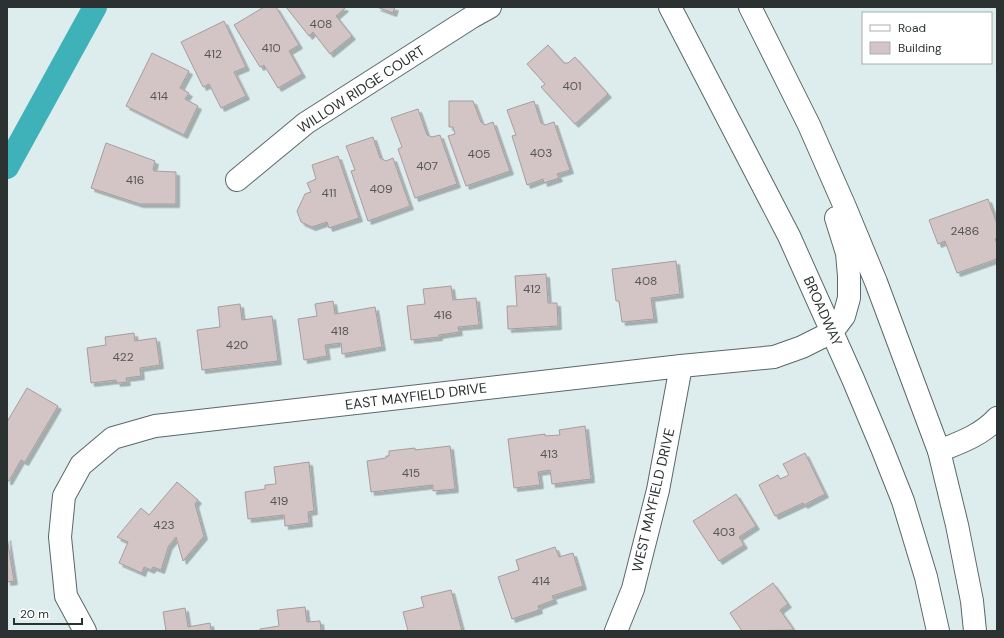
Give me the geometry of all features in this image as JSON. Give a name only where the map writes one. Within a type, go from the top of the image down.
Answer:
[{"type":"main road","name":"WILLOW RIDGE COURT","points":[[237,180],[306,123],[490,7]]},
{"type":"main road","name":"BROADWAY","points":[[670,7],[789,236],[871,420],[903,501],[926,577],[938,631]]},
{"type":"main road","points":[[750,7],[809,125],[845,207],[876,282],[939,451],[957,525],[972,601],[975,631]]},
{"type":"main road","points":[[793,92],[833,206],[847,253],[849,298],[844,316],[832,332]]},
{"type":"main road","name":"EAST MAYFIELD DRIVE","points":[[85,631],[66,596],[60,536],[64,496],[81,465],[113,438],[155,426],[681,366],[774,357],[802,347],[832,332]]},
{"type":"main road","name":"WEST MAYFIELD DRIVE","points":[[616,631],[633,589],[658,490],[681,366]]},
{"type":"main road","points":[[939,451],[968,439],[991,425],[997,418]]},
{"type":"building","points":[[264,7],[276,7],[299,45],[289,51],[302,74],[278,88],[264,65],[260,67],[234,25]]},
{"type":"building","points":[[286,7],[344,7],[345,8],[336,16],[352,36],[330,54],[313,32],[309,36]]},
{"type":"building","points":[[377,7],[395,7],[393,13]]},
{"type":"building","points":[[224,21],[246,67],[234,72],[246,96],[221,108],[209,84],[203,87],[181,42]]},
{"type":"building","points":[[548,45],[564,63],[568,63],[575,57],[608,94],[575,124],[541,87],[545,84],[527,64]]},
{"type":"building","points":[[152,53],[189,71],[180,88],[189,93],[185,99],[198,106],[184,135],[126,106]]},
{"type":"building","points":[[449,101],[473,101],[481,122],[485,125],[493,122],[510,171],[466,186],[448,136],[455,134],[453,127],[449,127]]},
{"type":"building","points":[[534,101],[541,123],[545,125],[554,122],[570,170],[557,174],[559,178],[544,183],[543,179],[527,185],[512,136],[516,135],[507,110]]},
{"type":"building","points":[[418,109],[427,135],[432,137],[440,135],[457,184],[415,198],[398,149],[402,147],[391,118]]},
{"type":"building","points":[[373,137],[380,158],[386,161],[393,158],[410,206],[368,221],[351,171],[355,170],[346,146]]},
{"type":"building","points":[[106,143],[155,161],[154,171],[176,172],[176,204],[140,204],[91,188]]},
{"type":"building","points":[[338,156],[359,218],[329,228],[327,222],[312,227],[301,222],[297,211],[305,194],[311,192],[307,183],[316,179],[312,165]]},
{"type":"building","points":[[988,199],[997,224],[997,238],[995,239],[997,244],[997,259],[957,273],[945,241],[938,244],[929,220]]},
{"type":"building","points":[[676,261],[680,294],[651,298],[654,319],[622,322],[619,301],[616,301],[612,269]]},
{"type":"building","points":[[546,274],[548,303],[557,303],[558,326],[508,329],[507,306],[517,306],[515,276]]},
{"type":"building","points":[[451,286],[453,300],[476,298],[479,325],[458,327],[459,332],[439,335],[439,337],[411,340],[407,306],[425,304],[423,289]]},
{"type":"building","points":[[333,301],[335,314],[375,307],[382,347],[342,354],[341,343],[325,345],[327,356],[304,360],[298,319],[317,316],[315,304]]},
{"type":"building","points":[[240,304],[242,320],[272,316],[278,361],[202,370],[197,330],[220,327],[218,307]]},
{"type":"building","points":[[134,333],[135,341],[156,338],[160,365],[140,368],[141,376],[126,378],[127,382],[117,383],[116,380],[91,383],[87,348],[106,345],[105,337]]},
{"type":"building","points":[[27,388],[58,406],[25,462],[21,460],[9,481],[7,481],[7,422]]},
{"type":"building","points":[[585,426],[591,479],[552,484],[550,470],[538,472],[540,485],[514,488],[508,439],[545,434],[545,436],[560,435],[559,430]]},
{"type":"building","points":[[450,446],[455,489],[433,491],[433,485],[371,492],[367,461],[386,458],[386,456],[389,456],[389,451]]},
{"type":"building","points":[[805,453],[825,494],[804,505],[803,503],[775,516],[759,485],[778,475],[780,479],[789,475],[783,464]]},
{"type":"building","points":[[309,462],[314,511],[308,512],[309,523],[285,526],[284,515],[248,519],[245,492],[265,489],[265,485],[276,484],[274,467]]},
{"type":"building","points":[[177,482],[198,500],[195,504],[204,536],[183,561],[176,537],[168,547],[161,570],[153,567],[151,570],[144,567],[142,573],[119,563],[128,542],[117,537],[141,508],[149,515]]},
{"type":"building","points":[[736,494],[756,526],[739,537],[744,545],[719,561],[693,521]]},
{"type":"building","points":[[7,537],[14,581],[7,582]]},
{"type":"building","points":[[555,547],[559,557],[573,553],[583,586],[552,596],[554,600],[538,606],[539,610],[512,619],[498,577],[519,570],[516,560]]},
{"type":"building","points":[[773,583],[788,604],[780,610],[794,630],[742,631],[730,613]]},
{"type":"building","points":[[451,590],[462,631],[408,631],[403,612],[424,607],[421,597]]},
{"type":"building","points":[[305,607],[307,622],[320,621],[321,631],[260,631],[260,629],[279,626],[277,610]]},
{"type":"building","points":[[185,608],[188,627],[210,623],[211,631],[166,631],[163,612]]},
{"type":"waterway","points":[[7,167],[95,7]]}]
